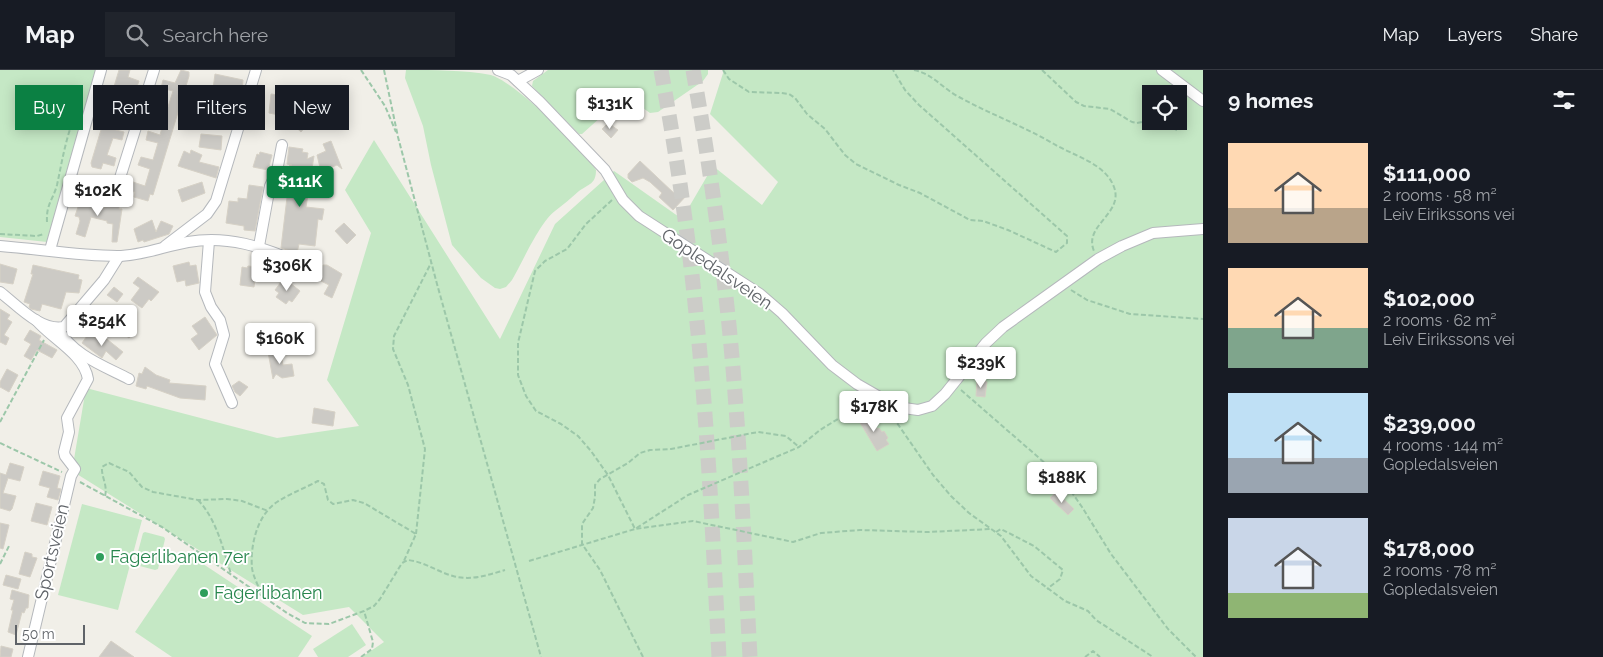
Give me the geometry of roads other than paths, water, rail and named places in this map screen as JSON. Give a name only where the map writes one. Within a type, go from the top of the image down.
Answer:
[{"type":"street","points":[[50,250],[100,70]]},
{"type":"street","points":[[119,180],[154,70]]},
{"type":"street","points":[[160,250],[201,220],[212,207],[220,191],[256,70]]},
{"type":"street","name":"Gopledalsveien","points":[[498,70],[511,75],[605,170],[628,205],[649,223],[760,294],[782,313],[832,365],[856,384],[904,410],[926,409],[932,406],[954,384],[986,343],[1002,327],[1098,259],[1153,232],[1203,229]]},
{"type":"street","points":[[518,82],[538,70]]},
{"type":"street","points":[[1162,70],[1203,101]]},
{"type":"street","points":[[259,246],[270,186],[277,170],[282,145]]},
{"type":"street","points":[[0,246],[119,256],[160,250],[188,242],[209,241],[245,243],[259,246],[298,262]]},
{"type":"street","points":[[209,241],[205,292],[210,307],[220,320],[224,335],[215,364],[232,403]]},
{"type":"street","points":[[0,292],[36,320],[58,328],[64,327],[104,280],[119,256]]},
{"type":"street","name":"Sportsveien","points":[[28,657],[70,476],[75,469],[64,452],[69,432],[67,418],[88,379],[84,367],[75,356],[36,320]]},
{"type":"street","points":[[58,328],[63,338],[99,366],[129,379]]},
{"type":"tunnel","points":[[661,70],[681,191],[696,313],[707,442],[719,657]]},
{"type":"tunnel","points":[[693,70],[722,261],[733,366],[750,657]]},
{"type":"place","name":"Fagerlibanen 7er","points":[[100,557]]},
{"type":"place","name":"Fagerlibanen","points":[[204,593]]}]
